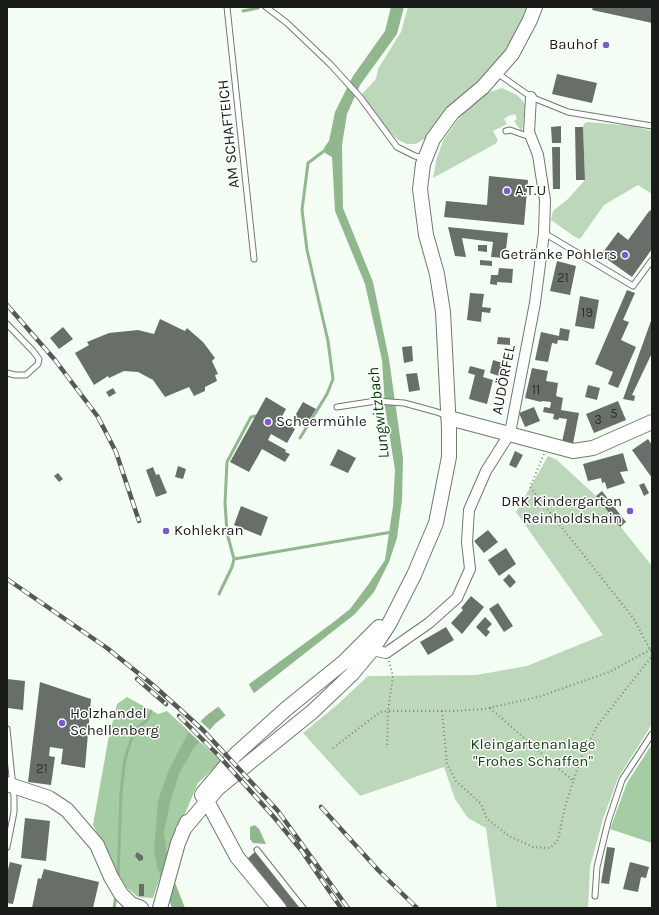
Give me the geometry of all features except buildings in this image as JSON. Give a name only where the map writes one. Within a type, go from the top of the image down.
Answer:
[{"type":"main road","points":[[161,904],[180,837],[192,808],[312,712],[352,674],[372,650],[389,624],[414,576],[436,523],[449,457],[449,418],[443,312],[437,274],[426,235],[420,189],[426,158],[433,139],[452,113],[483,87],[512,54],[530,20],[535,7]]},
{"type":"main road","points":[[449,418],[573,451],[593,448],[652,422]]},
{"type":"main road","points":[[204,798],[235,755],[361,646],[403,597]]},
{"type":"main road","points":[[10,785],[49,798],[67,810],[97,845],[111,877],[121,894],[131,904],[141,908]]},
{"type":"main road","points":[[204,798],[237,857],[279,908]]},
{"type":"street","name":"AUDÖRFEL","points":[[386,653],[429,623],[457,598],[470,569],[467,542],[469,510],[486,470],[510,433],[535,303],[544,233],[545,200],[538,155],[529,132],[531,97]]},
{"type":"street","points":[[372,650],[386,653]]},
{"type":"lane","name":"AM SCHAFTEICH","points":[[227,7],[254,259]]},
{"type":"lane","points":[[266,7],[287,22],[331,65],[360,97],[397,147],[415,156],[426,158]]},
{"type":"lane","points":[[496,72],[531,97],[568,112],[652,126]]},
{"type":"lane","points":[[506,131],[510,130],[531,137]]},
{"type":"lane","points":[[544,233],[632,286],[652,260]]},
{"type":"lane","points":[[7,324],[33,350],[39,360],[38,364],[26,375],[7,373]]},
{"type":"lane","points":[[336,407],[376,401],[404,403],[437,412],[449,418]]},
{"type":"lane","points":[[7,729],[10,785],[14,812],[7,848]]},
{"type":"lane","points":[[595,896],[597,867],[606,830],[622,780],[652,734]]},
{"type":"lane","points":[[258,850],[304,908]]},
{"type":"path","points":[[311,7],[316,7]]},
{"type":"path","points":[[333,748],[380,712],[442,711],[489,708],[538,697],[603,674],[651,650],[634,619],[530,487],[548,445]]},
{"type":"path","points":[[386,653],[393,676],[388,711],[387,748]]},
{"type":"path","points":[[442,711],[447,764],[456,780],[481,804],[487,819],[509,836],[533,846],[550,848],[558,840],[580,760],[597,726],[652,656]]},
{"type":"path","points":[[489,708],[573,781]]},
{"type":"green space","points":[[408,7],[527,7],[518,29],[502,55],[480,79],[451,104],[424,139],[416,144],[407,144],[398,140],[388,130],[362,94],[376,79],[378,69],[401,32]]},
{"type":"green space","points":[[502,88],[517,95],[523,101],[525,106],[522,132],[514,121],[517,119],[515,114],[508,116],[504,119],[507,124],[493,131],[498,140],[495,144],[433,178],[437,157],[444,139],[457,121],[487,93]]},
{"type":"green space","points":[[587,122],[633,126],[652,131],[652,194],[638,185],[604,205],[580,239],[551,220],[553,211],[568,199],[585,180],[583,127]]},
{"type":"green space","name":"Kleingartenanlage \"Frohes Schaffen\"","points":[[548,456],[557,460],[596,496],[652,566],[652,724],[618,778],[603,819],[590,867],[588,908],[497,908],[486,828],[468,818],[455,799],[444,767],[360,796],[303,733],[337,705],[368,676],[476,675],[527,666],[603,635],[516,512]]},
{"type":"shaded area","points":[[391,7],[404,7],[397,34],[360,85],[347,114],[342,145],[343,208],[373,282],[389,359],[403,458],[402,500],[397,538],[389,562],[374,592],[355,614],[216,723],[193,749],[179,774],[171,799],[164,832],[168,865],[185,908],[172,908],[157,866],[154,851],[158,801],[169,769],[189,732],[207,715],[350,609],[385,560],[393,506],[395,470],[385,407],[382,360],[365,284],[335,211],[332,157],[325,153],[324,148],[329,141],[335,112],[353,76],[385,31]]},
{"type":"shaded area","points":[[127,697],[158,714],[167,711],[221,761],[198,783],[170,849],[153,898],[138,897],[125,886],[93,825],[108,741],[117,704]]},
{"type":"shaded area","points":[[652,744],[652,843],[610,829],[627,783]]},
{"type":"shaded area","points":[[255,825],[259,829],[266,844],[253,843],[250,839],[250,827]]},
{"type":"pier","points":[[248,683],[255,695],[227,717],[217,705]]},
{"type":"pier","points":[[199,720],[211,731],[201,743],[188,731]]},
{"type":"waterway","points":[[243,11],[258,8]]},
{"type":"waterway","points":[[300,438],[327,394],[333,379],[328,341],[307,250],[302,210],[308,163],[328,148]]},
{"type":"waterway","points":[[219,594],[232,567],[234,559],[227,533],[225,503],[227,462],[251,417],[256,416]]},
{"type":"waterway","points":[[234,559],[392,532]]},
{"type":"waterway","points":[[118,878],[121,792],[125,759],[134,731],[147,720],[151,711]]},
{"type":"waterway","points":[[114,908],[116,896]]},
{"type":"railway","points":[[7,305],[55,360],[98,417],[116,452],[139,521]]},
{"type":"railway","points":[[7,579],[107,648],[153,685],[203,730],[278,811],[348,908]]},
{"type":"railway","points":[[137,679],[166,704]]},
{"type":"railway","points":[[179,716],[218,755],[273,816],[301,850],[341,908]]},
{"type":"railway","points":[[321,807],[379,871],[417,908]]},
{"type":"place","name":"Bauhof","points":[[606,45]]},
{"type":"place","name":"A.T.U","points":[[507,191]]},
{"type":"place","name":"Getränke Pohlers","points":[[625,255]]},
{"type":"place","name":"Scheermühle","points":[[268,422]]},
{"type":"place","name":"DRK Kindergarten Reinholdshain","points":[[630,511]]},
{"type":"place","name":"Kohlekran","points":[[166,531]]},
{"type":"place","name":"Holzhandel Schellenberg","points":[[62,723]]},
{"type":"water label","name":"Lungwitzbach","points":[[379,413]]}]
